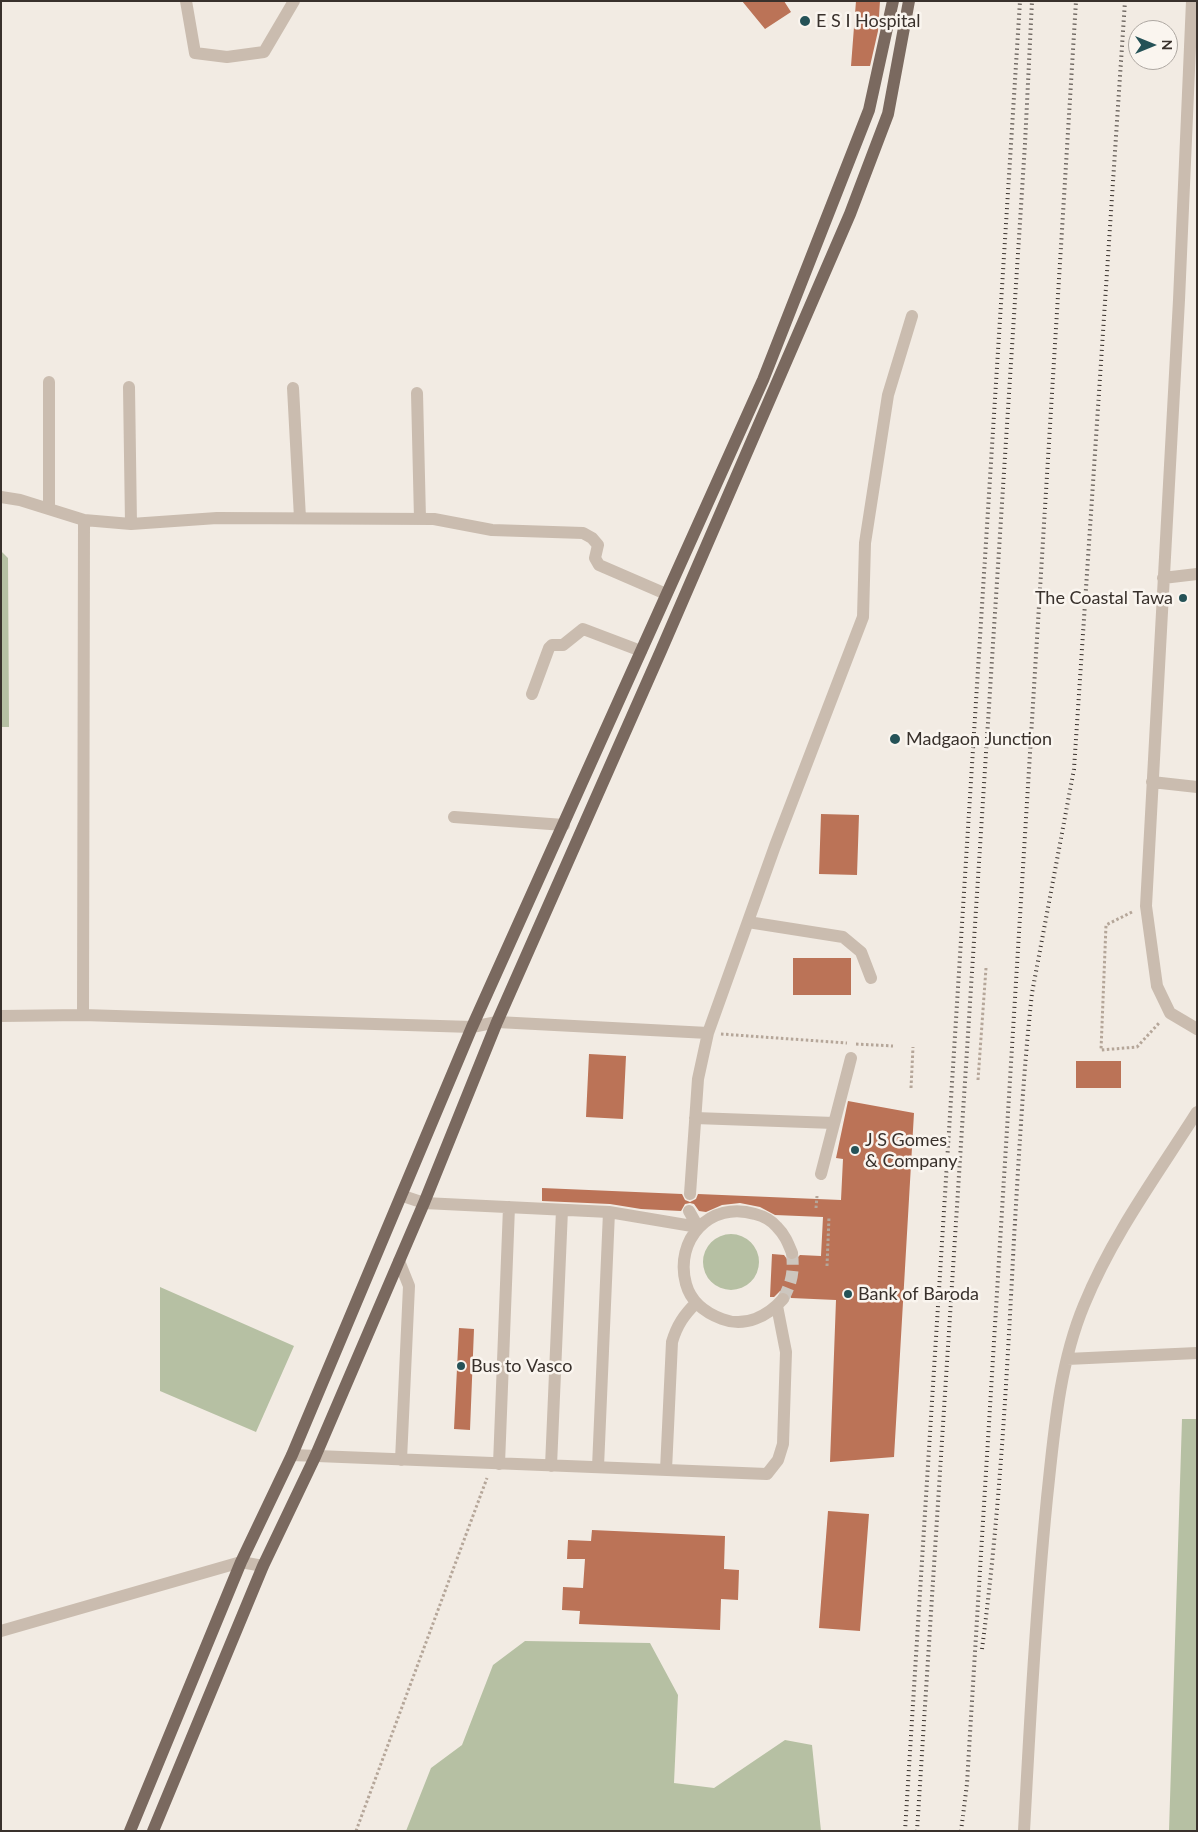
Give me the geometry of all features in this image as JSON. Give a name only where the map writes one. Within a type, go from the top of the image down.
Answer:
[{"type":"main road","points":[[130,1831],[241,1562],[292,1455],[403,1196],[472,1027],[763,380],[869,110],[892,1]]},
{"type":"main road","points":[[153,1831],[263,1566],[314,1457],[424,1203],[497,1022],[660,653],[850,214],[888,114],[909,1]]},
{"type":"main road","points":[[510,943],[529,949]]},
{"type":"street","points":[[186,1],[195,53],[227,57],[264,52],[294,1]]},
{"type":"street","points":[[1192,1],[1180,300],[1146,906],[1157,986],[1170,1013],[1197,1029]]},
{"type":"street","points":[[690,1194],[698,1079],[708,1034],[775,846],[863,617],[865,542],[888,394],[912,316]]},
{"type":"street","points":[[49,382],[49,509]]},
{"type":"street","points":[[129,387],[131,524]]},
{"type":"street","points":[[293,388],[300,518]]},
{"type":"street","points":[[416,393],[420,519]]},
{"type":"street","points":[[1,497],[20,500],[84,520],[131,524],[217,518],[434,519],[492,530],[583,534],[592,538],[598,545],[595,558],[599,565],[666,594]]},
{"type":"street","points":[[83,1015],[84,520]]},
{"type":"street","points":[[1163,578],[1197,574]]},
{"type":"street","points":[[532,694],[549,648],[552,645],[563,644],[583,629],[640,651]]},
{"type":"street","points":[[1152,782],[1197,787]]},
{"type":"street","points":[[454,817],[564,825]]},
{"type":"street","points":[[748,922],[843,937],[861,952],[871,978]]},
{"type":"street","points":[[1,1016],[83,1015],[472,1027],[497,1022],[708,1034]]},
{"type":"street","points":[[821,1174],[851,1058]]},
{"type":"street","points":[[1024,1831],[1038,1582],[1054,1425],[1067,1359],[1083,1306],[1108,1252],[1197,1112]]},
{"type":"street","points":[[695,1118],[834,1123]]},
{"type":"street","points":[[403,1196],[424,1203],[609,1212],[698,1227]]},
{"type":"street","points":[[496,1464],[509,1207]]},
{"type":"street","points":[[551,1466],[562,1210]]},
{"type":"street","points":[[688,1211],[698,1227]]},
{"type":"street","points":[[292,1455],[767,1474],[778,1460],[783,1444],[786,1352],[780,1302],[763,1316],[745,1322],[727,1321],[710,1315],[696,1303],[687,1289],[683,1273],[683,1256],[689,1240],[698,1227],[712,1216],[729,1211],[746,1211],[762,1216],[776,1225],[786,1239],[792,1253]]},
{"type":"street","points":[[598,1467],[609,1212]]},
{"type":"street","points":[[399,1261],[408,1286],[401,1460]]},
{"type":"street","points":[[666,1470],[672,1342],[676,1328],[684,1314],[696,1303]]},
{"type":"street","points":[[1067,1359],[1197,1353]]},
{"type":"street","points":[[1,1631],[241,1562],[263,1566]]},
{"type":"path","points":[[1146,906],[1106,925],[1101,1050],[1138,1047],[1154,1027],[1170,1013]]},
{"type":"path","points":[[978,1080],[986,968]]},
{"type":"path","points":[[708,1034],[893,1046]]},
{"type":"path","points":[[911,1088],[913,1047]]},
{"type":"path","points":[[816,1208],[818,1196]]},
{"type":"path","points":[[827,1266],[829,1217]]},
{"type":"path","points":[[356,1831],[496,1464]]},
{"type":"green space","points":[[1,551],[8,558],[9,727],[1,727]]},
{"type":"green space","points":[[731,1234],[742,1236],[751,1242],[757,1251],[759,1262],[757,1273],[751,1282],[742,1288],[731,1290],[720,1288],[711,1282],[705,1273],[703,1262],[705,1251],[711,1242],[720,1236]]},
{"type":"green space","points":[[160,1287],[294,1346],[256,1432],[160,1391]]},
{"type":"green space","points":[[1182,1419],[1197,1419],[1197,1831],[1169,1831]]},
{"type":"green space","points":[[525,1641],[650,1643],[678,1695],[674,1783],[714,1788],[785,1740],[812,1745],[821,1831],[406,1831],[431,1768],[462,1745],[493,1665]]},
{"type":"building","points":[[742,1],[784,1],[791,12],[765,29]]},
{"type":"building","points":[[856,1],[880,1],[878,31],[870,66],[851,66]]},
{"type":"building","points":[[821,814],[859,815],[857,875],[819,874]]},
{"type":"building","points":[[793,958],[851,958],[851,995],[793,995]]},
{"type":"building","points":[[589,1054],[626,1056],[623,1119],[586,1117]]},
{"type":"building","points":[[1076,1061],[1121,1061],[1121,1088],[1076,1088]]},
{"type":"building","points":[[848,1101],[914,1113],[894,1457],[830,1462],[836,1300],[791,1298],[785,1291],[780,1291],[774,1297],[770,1297],[772,1254],[784,1255],[791,1261],[800,1255],[821,1256],[823,1217],[775,1215],[760,1207],[740,1203],[722,1205],[706,1212],[699,1211],[694,1204],[690,1203],[685,1204],[681,1211],[641,1209],[610,1204],[542,1201],[542,1188],[682,1194],[685,1200],[690,1202],[696,1199],[698,1194],[841,1200],[843,1159],[836,1158]]},
{"type":"building","points":[[459,1328],[474,1329],[470,1430],[454,1429]]},
{"type":"building","points":[[828,1511],[869,1514],[860,1631],[819,1628]]},
{"type":"building","points":[[592,1530],[725,1536],[724,1569],[739,1570],[738,1600],[721,1599],[720,1630],[579,1624],[580,1611],[562,1610],[563,1587],[583,1588],[585,1559],[567,1559],[568,1540],[591,1541]]},
{"type":"tunnel","points":[[783,1299],[792,1277],[792,1253]]},
{"type":"railway","points":[[905,1831],[1020,1]]},
{"type":"railway","points":[[917,1831],[1025,144],[1032,1]]},
{"type":"railway","points":[[961,1831],[967,1784],[1076,1]]},
{"type":"railway","points":[[982,1649],[994,1546],[1002,1444],[1026,1054],[1032,993],[1074,769],[1125,1]]},
{"type":"place","name":"E S I Hospital","points":[[805,21]]},
{"type":"place","name":"The Coastal Tawa","points":[[1183,598]]},
{"type":"place","name":"Madgaon Junction","points":[[895,739]]},
{"type":"place","name":"J S Gomes & Company","points":[[855,1150]]},
{"type":"place","name":"Bank of Baroda","points":[[848,1294]]},
{"type":"place","name":"Bus to Vasco","points":[[461,1366]]}]
